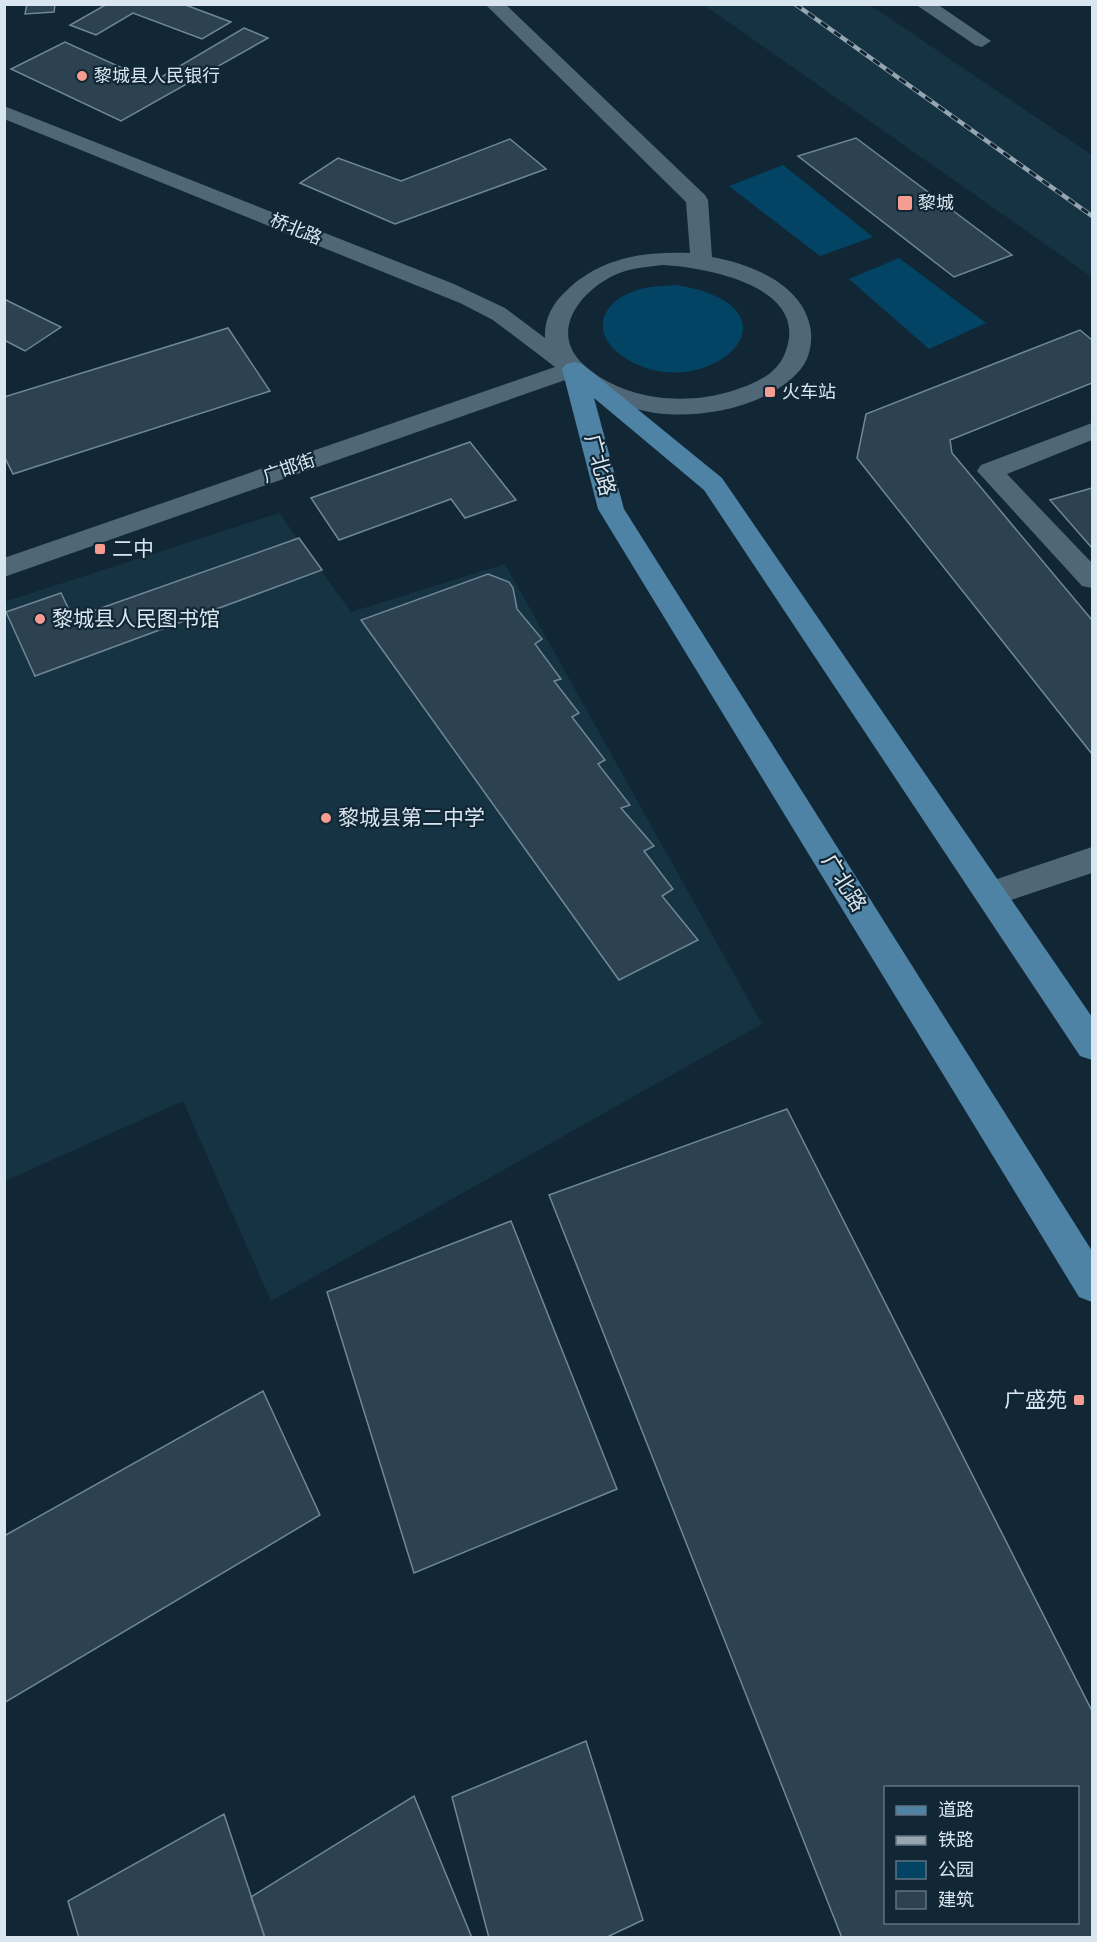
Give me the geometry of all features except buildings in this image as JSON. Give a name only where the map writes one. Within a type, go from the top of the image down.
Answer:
[{"type":"main road","name":"广北路","points":[[574,369],[713,484],[1092,1045]]},
{"type":"main road","name":"广北路","points":[[574,369],[611,509],[1092,1284]]},
{"type":"street","points":[[494,4],[697,200],[701,260]]},
{"type":"street","points":[[924,4],[982,41]]},
{"type":"street","name":"桥北路","points":[[4,112],[492,310],[574,369]]},
{"type":"street","points":[[655,259],[701,260],[744,271],[778,291],[798,318],[801,347],[785,374],[751,395],[705,406],[655,405],[609,392],[574,369],[557,341],[559,312],[579,286],[612,268],[655,259]]},
{"type":"street","name":"广邯街","points":[[4,568],[574,369]]},
{"type":"street","points":[[1092,431],[990,471],[1092,579]]},
{"type":"street","points":[[990,894],[1092,860]]},
{"type":"shaded area","points":[[704,5],[870,5],[1092,155],[1092,277]]},
{"type":"shaded area","name":"黎城县第二中学","points":[[279,513],[351,612],[505,564],[762,1024],[271,1301],[183,1101],[5,1181],[4,602]]},
{"type":"green space","points":[[783,165],[873,237],[820,256],[729,186]]},
{"type":"green space","points":[[899,258],[986,323],[929,349],[849,279]]},
{"type":"green space","points":[[677,285],[718,297],[739,314],[743,332],[733,349],[714,363],[688,371],[657,371],[627,359],[615,350],[607,341],[603,331],[603,321],[613,303],[637,290]]},
{"type":"railway","points":[[795,4],[1092,216]]},
{"type":"place","name":"黎城县人民银行","points":[[82,76]]},
{"type":"place","name":"黎城","points":[[905,203]]},
{"type":"place","name":"火车站","points":[[770,392]]},
{"type":"place","name":"二中","points":[[100,549]]},
{"type":"place","name":"黎城县人民图书馆","points":[[40,619]]},
{"type":"place","name":"黎城县第二中学","points":[[326,818]]},
{"type":"place","name":"广盛苑","points":[[1079,1400]]}]
